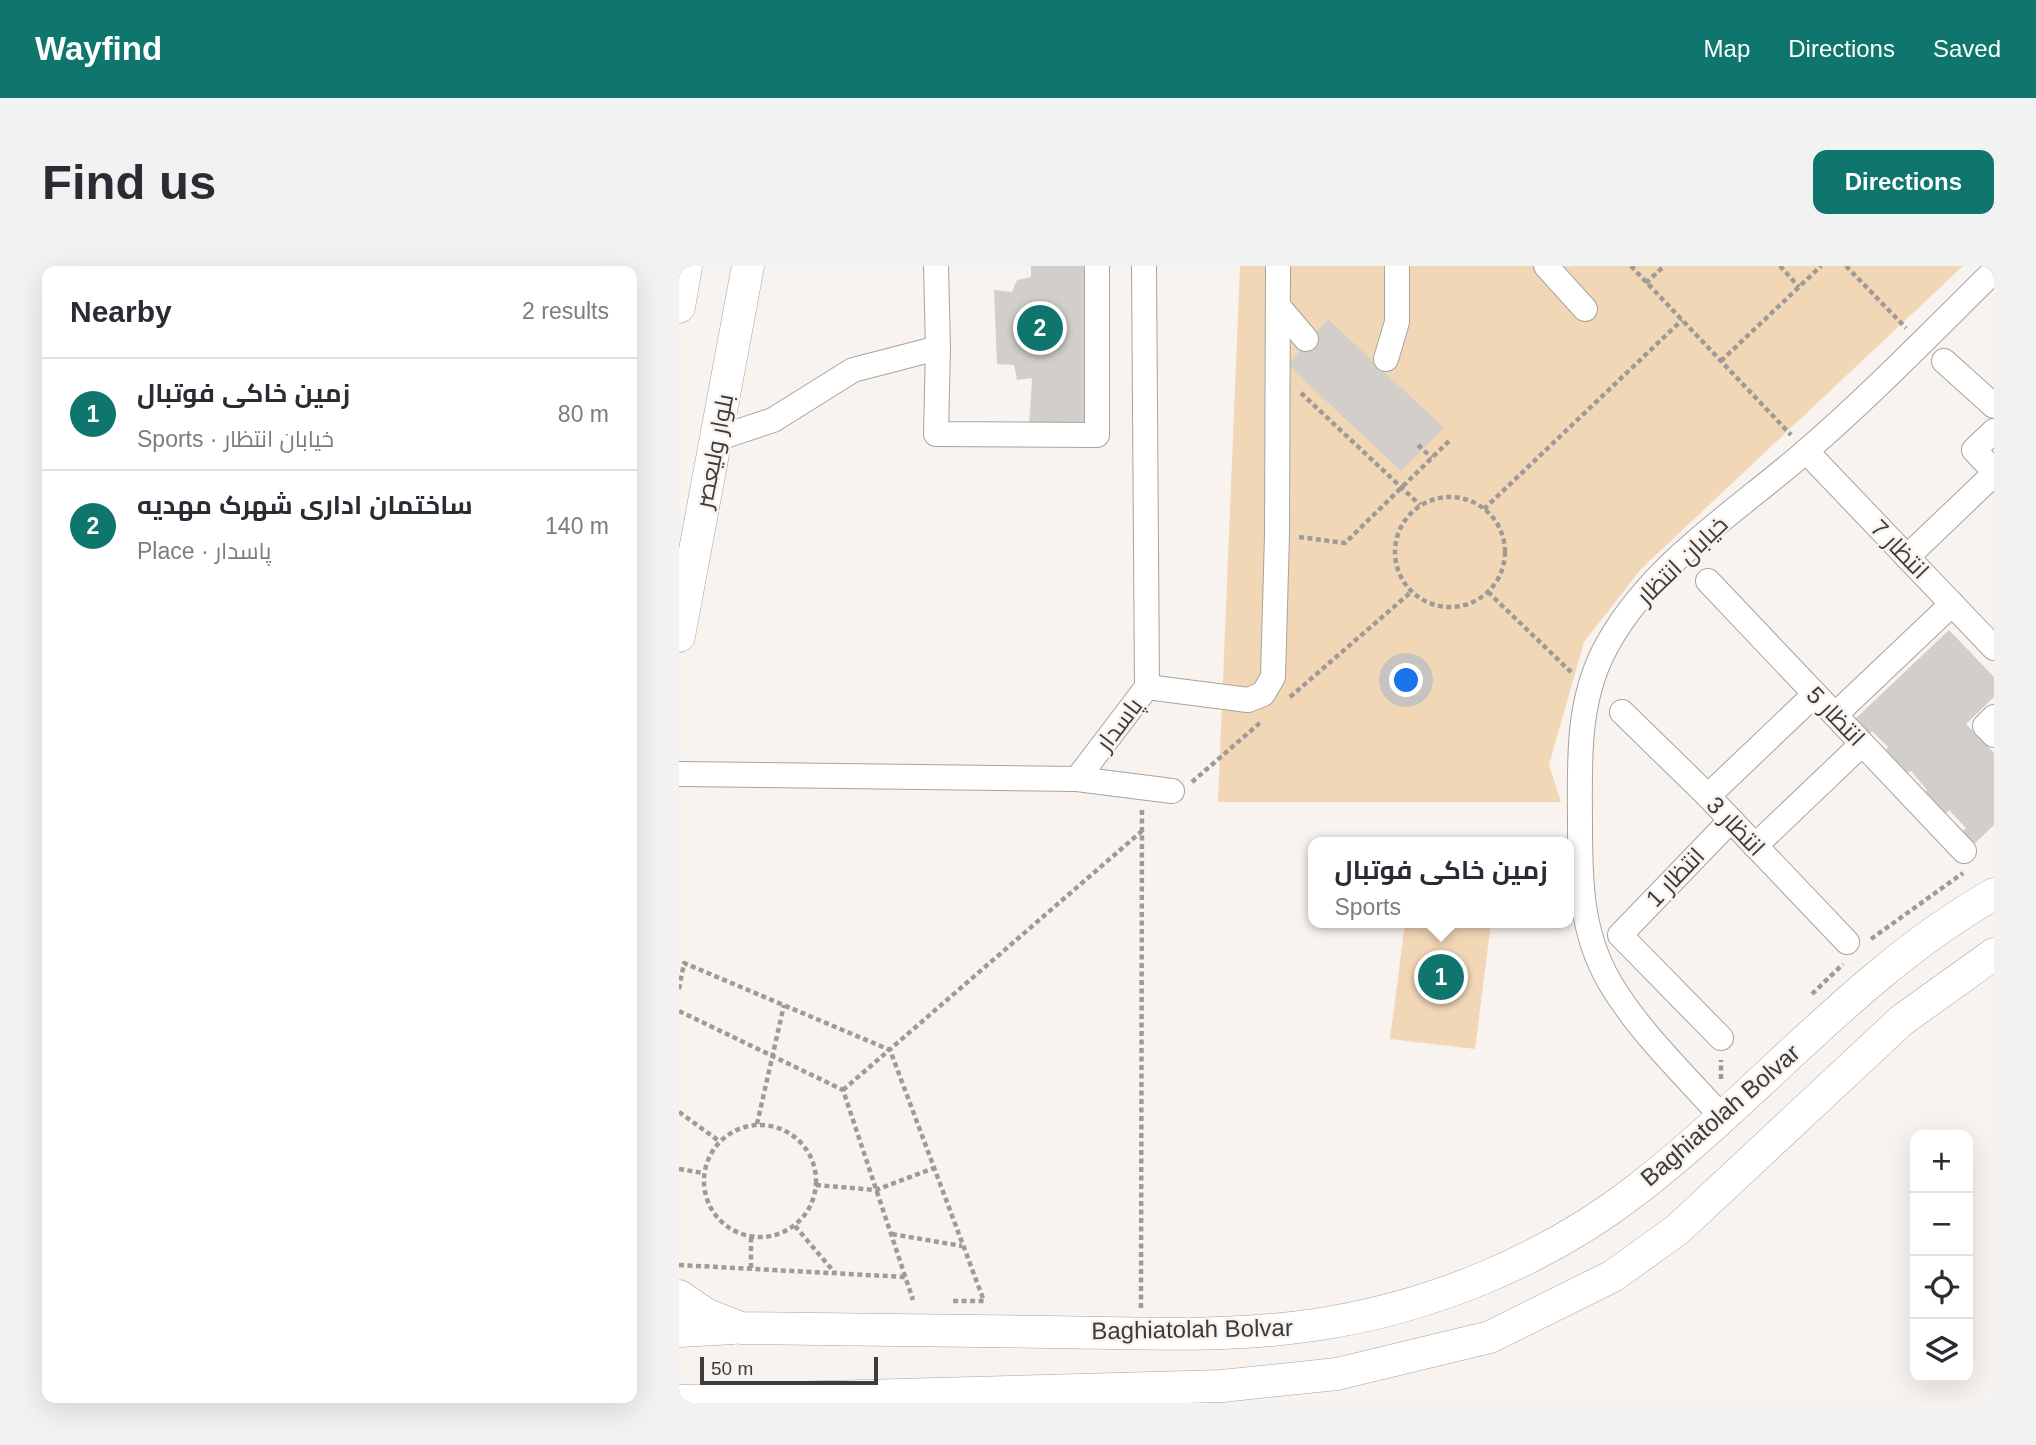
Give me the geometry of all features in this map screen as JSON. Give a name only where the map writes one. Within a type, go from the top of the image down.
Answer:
[{"type":"main road","points":[[679,307],[686,266]]},
{"type":"main road","name":"بلوار ولیعصر","points":[[679,636],[749,270]]},
{"type":"main road","name":"Baghiatolah Bolvar","points":[[679,1296],[707,1315],[741,1328],[1215,1334],[1314,1325],[1391,1309],[1455,1289],[1577,1231],[1640,1188],[1870,981],[1948,921],[1994,894]]},
{"type":"main road","name":"Baghiatolah Bolvar","points":[[681,1399],[1222,1386],[1337,1374],[1490,1337],[1613,1276],[1678,1229],[1902,1020],[1994,954]]},
{"type":"main road","points":[[679,1331],[741,1328]]},
{"type":"street","points":[[936,266],[936,434],[1097,435],[1097,266]]},
{"type":"street","name":"پاسدار","points":[[1077,779],[1147,687],[1144,266]]},
{"type":"street","points":[[1147,687],[1248,700],[1263,694],[1273,677],[1277,535],[1278,266]]},
{"type":"street","points":[[1386,359],[1397,322],[1397,266]]},
{"type":"street","points":[[1546,266],[1585,309]]},
{"type":"street","name":"خیابان انتظار","points":[[1721,1116],[1635,1019],[1608,980],[1590,939],[1580,893],[1580,745],[1589,689],[1602,654],[1622,621],[1650,585],[1682,554],[1806,451],[1994,271]]},
{"type":"street","points":[[1278,306],[1306,340]]},
{"type":"street","points":[[716,439],[773,420],[853,370],[937,348]]},
{"type":"street","points":[[1944,361],[1994,406]]},
{"type":"street","points":[[1907,557],[1994,473],[1974,450],[1994,431]]},
{"type":"street","name":"انتظار 7","points":[[1806,451],[1994,648]]},
{"type":"street","name":"انتظار 5","points":[[1708,581],[1964,851]]},
{"type":"street","points":[[1835,715],[1952,604]]},
{"type":"street","points":[[1708,796],[1815,694]]},
{"type":"street","name":"انتظار 3","points":[[1622,712],[1708,796],[1847,942]]},
{"type":"street","points":[[1994,717],[1985,726],[1994,735]]},
{"type":"street","points":[[1755,846],[1862,744]]},
{"type":"street","points":[[679,774],[1077,779],[1172,791]]},
{"type":"street","name":"انتظار 1","points":[[1721,1038],[1620,935],[1731,820]]},
{"type":"path","points":[[1631,266],[1806,451]]},
{"type":"path","points":[[1646,283],[1664,266]]},
{"type":"path","points":[[1780,266],[1799,286]]},
{"type":"path","points":[[1721,361],[1821,266]]},
{"type":"path","points":[[1846,266],[1920,343]]},
{"type":"path","points":[[1484,509],[1682,320]]},
{"type":"path","points":[[1278,372],[1420,505]]},
{"type":"path","points":[[1277,535],[1345,543],[1449,441]]},
{"type":"path","points":[[1418,445],[1432,458]]},
{"type":"path","points":[[1435,498],[1469,500],[1484,509],[1497,523],[1504,541],[1505,559],[1499,577],[1488,592],[1475,602],[1458,607],[1441,607],[1411,592],[1399,576],[1394,557],[1396,537],[1405,519],[1420,505],[1435,498]]},
{"type":"path","points":[[1488,592],[1589,689]]},
{"type":"path","points":[[1141,1333],[1142,788]]},
{"type":"path","points":[[843,1090],[1142,830]]},
{"type":"path","points":[[679,989],[684,963],[890,1050],[984,1301],[936,1301]]},
{"type":"path","points":[[757,1124],[770,1055],[784,1005]]},
{"type":"path","points":[[679,1011],[843,1090],[913,1300]]},
{"type":"path","points":[[679,1112],[719,1141]]},
{"type":"path","points":[[757,1124],[780,1128],[800,1141],[813,1161],[816,1185],[810,1208],[795,1226],[774,1236],[751,1238],[724,1226],[706,1202],[703,1173],[709,1156],[719,1141],[737,1129],[757,1124]]},
{"type":"path","points":[[816,1185],[876,1190],[934,1168]]},
{"type":"path","points":[[679,1169],[703,1173]]},
{"type":"path","points":[[795,1226],[835,1273]]},
{"type":"path","points":[[891,1234],[963,1246]]},
{"type":"path","points":[[751,1238],[751,1269]]},
{"type":"path","points":[[679,1265],[905,1277]]},
{"type":"path","points":[[899,1300],[925,1300]]},
{"type":"shaded area","points":[[1240,266],[1963,266],[1641,569],[1584,642],[1549,765],[1561,802],[1218,802]]},
{"type":"shaded area","points":[[1404,928],[1490,928],[1475,1049],[1390,1039]]},
{"type":"building","points":[[1031,266],[1084,266],[1087,423],[1029,427],[1032,378],[1017,380],[1014,365],[997,364],[994,290],[1012,292],[1017,280],[1031,277]]},
{"type":"building","points":[[1328,319],[1444,428],[1401,471],[1288,365]]},
{"type":"building","points":[[1949,630],[1994,677],[1994,697],[1966,724],[1994,753],[1994,825],[1972,846],[1960,834],[1966,828],[1949,810],[1945,815],[1924,794],[1927,790],[1911,771],[1906,773],[1885,752],[1888,747],[1872,731],[1866,737],[1852,722]]},
{"type":"place","name":"ساختمان اداری شهرک مهدیه","points":[[1040,328]]},
{"type":"place","name":"زمین خاکی فوتبال","points":[[1441,977]]}]
